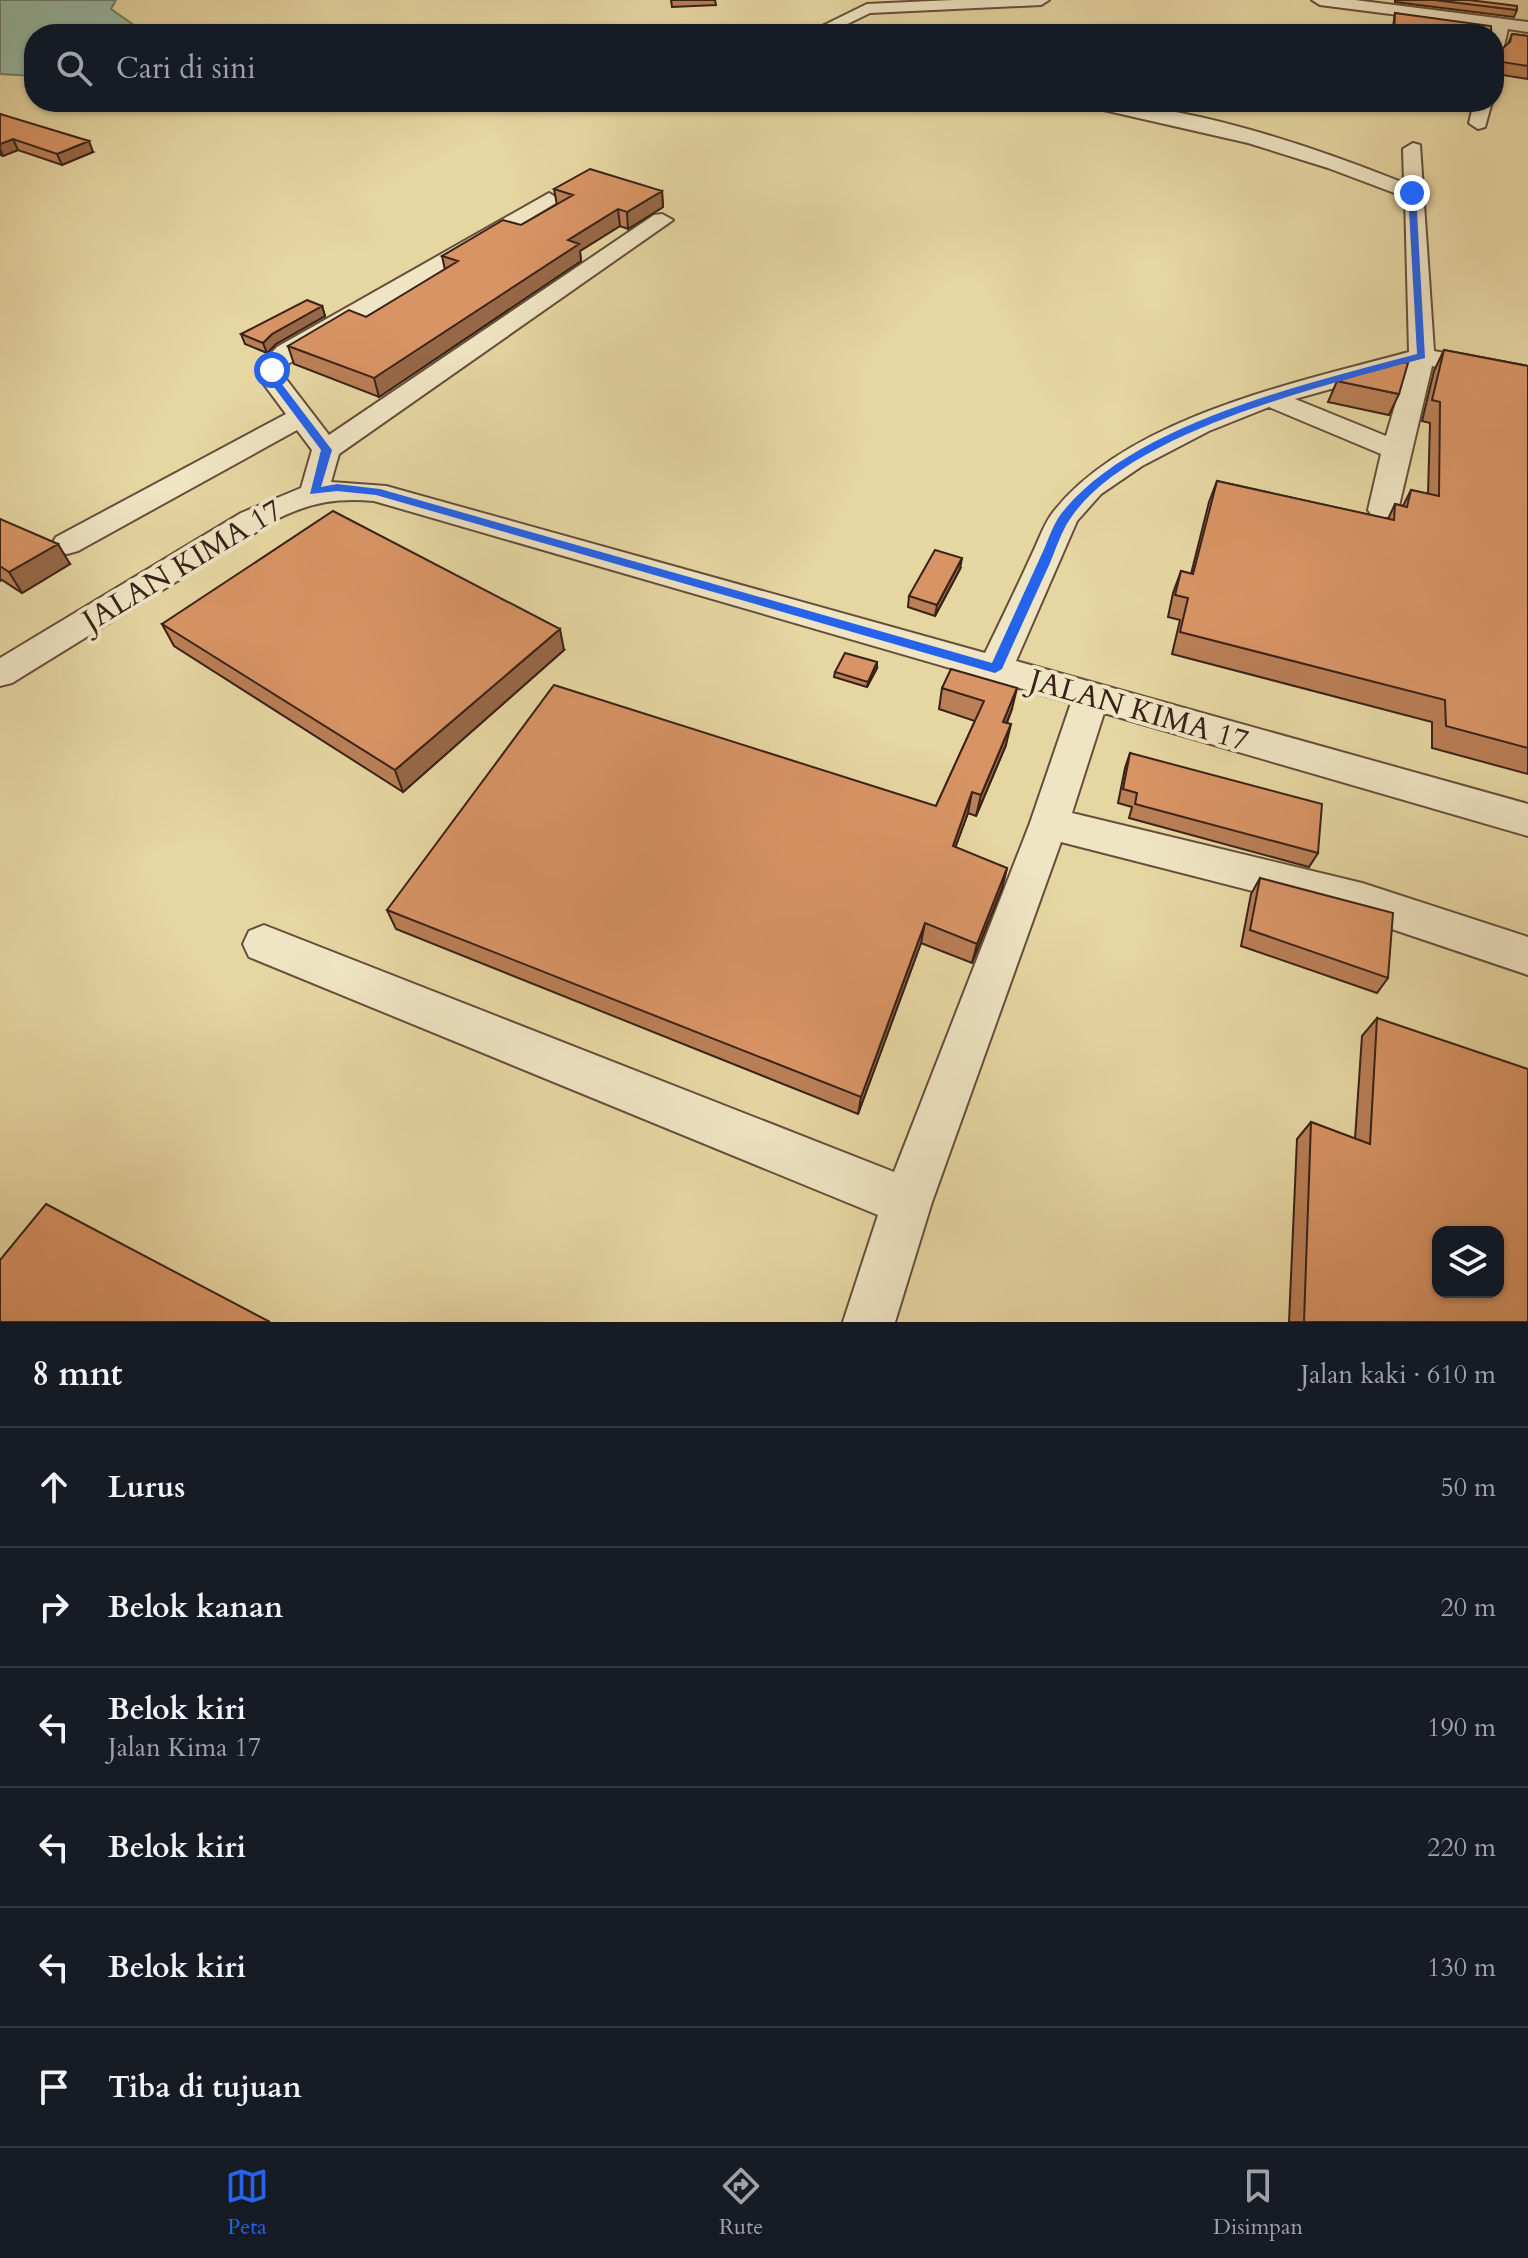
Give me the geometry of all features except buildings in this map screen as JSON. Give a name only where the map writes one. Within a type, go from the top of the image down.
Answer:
[{"type":"street","points":[[835,24],[867,9],[1041,0]]},
{"type":"street","points":[[1320,0],[1501,24]]},
{"type":"street","points":[[1504,24],[1528,27]]},
{"type":"street","points":[[1137,112],[1204,127],[1336,164],[1412,193]]},
{"type":"street","points":[[1478,123],[1481,112]]},
{"type":"street","points":[[1383,510],[1422,356],[1412,193],[1413,149]]},
{"type":"street","points":[[326,450],[273,379],[276,362],[286,352],[549,199]]},
{"type":"street","points":[[314,492],[326,450],[662,220]]},
{"type":"street","points":[[995,669],[1064,518],[1091,488],[1132,460],[1199,425],[1269,398],[1422,356],[1528,376]]},
{"type":"street","points":[[1269,398],[1396,450]]},
{"type":"street","points":[[67,544],[301,417]]},
{"type":"street","name":"JALAN KIMA 17","points":[[0,674],[289,499],[337,488],[376,492],[1528,820]]},
{"type":"street","points":[[869,1322],[907,1202],[1049,823],[1091,697]]},
{"type":"street","points":[[1049,823],[1362,901],[1528,956]]},
{"type":"street","points":[[264,944],[907,1202]]},
{"type":"shaded area","points":[[0,0],[116,0],[111,9],[132,24],[24,24],[24,75],[0,74]]},
{"type":"route","points":[[272,370],[273,379],[326,450],[314,492],[337,488],[376,492],[995,669],[1064,518],[1091,488],[1132,460],[1199,425],[1269,398],[1422,356],[1412,193]]}]
